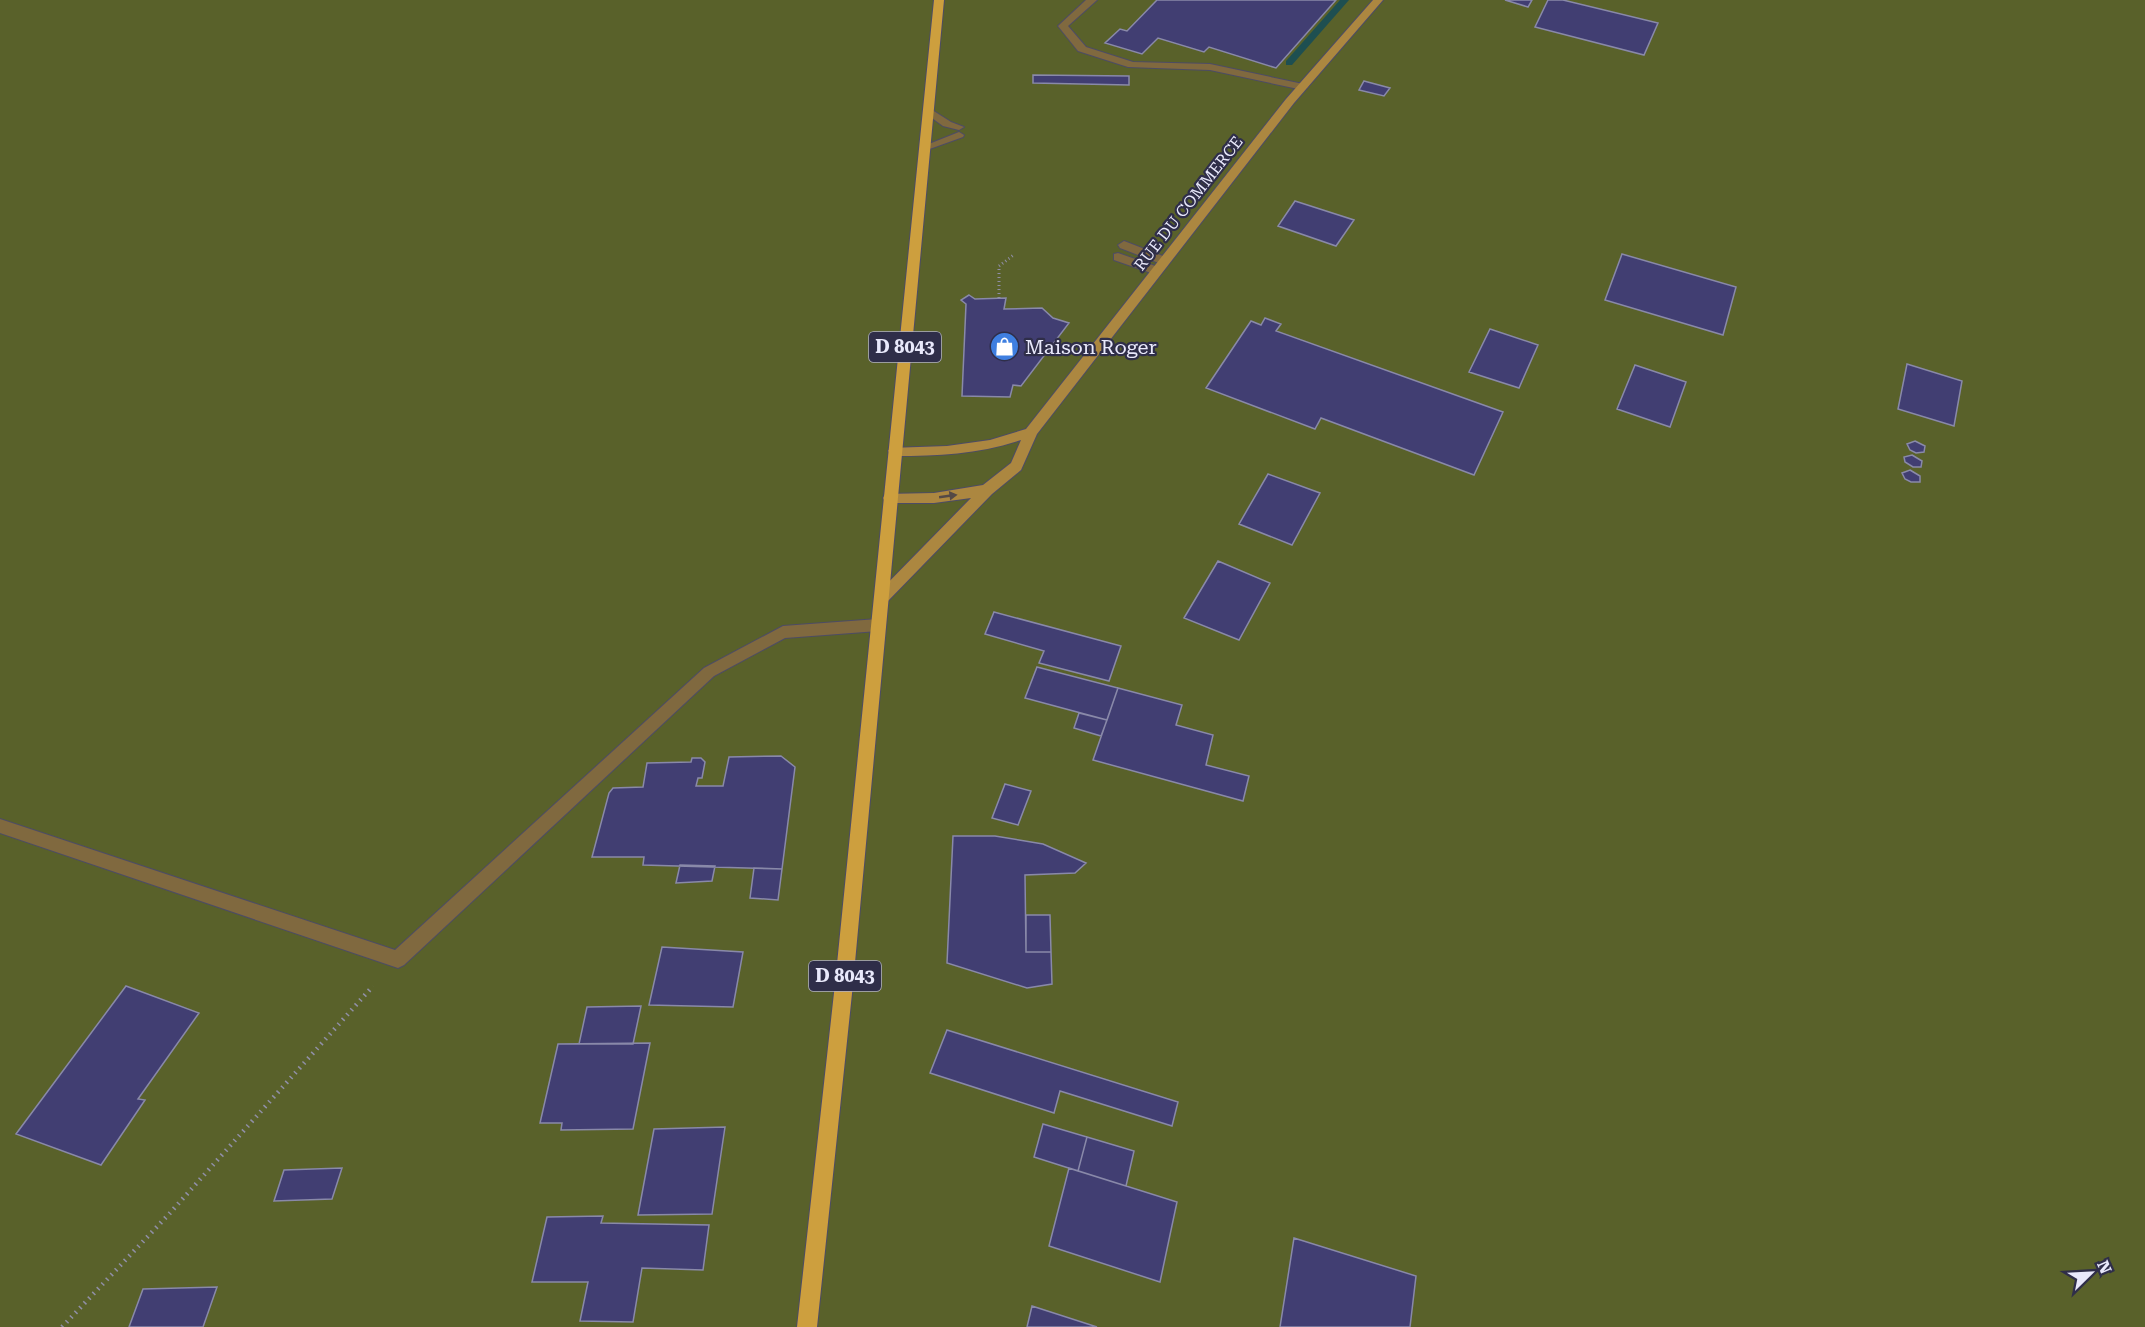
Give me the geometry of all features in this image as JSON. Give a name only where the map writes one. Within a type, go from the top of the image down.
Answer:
[{"type":"main road","name":"D 8043","points":[[807,1327],[845,972],[939,0]]},
{"type":"street","points":[[1092,0],[1063,26],[1082,49],[1132,65],[1210,67],[1303,87]]},
{"type":"street","name":"RUE DU COMMERCE","points":[[881,599],[987,490],[1016,466],[1031,432],[1156,271],[1303,87],[1378,0]]},
{"type":"street","points":[[924,148],[959,131],[929,111]]},
{"type":"street","points":[[1124,245],[1164,261]]},
{"type":"street","points":[[1118,257],[1156,271]]},
{"type":"street","points":[[895,451],[947,451],[990,446],[1031,432]]},
{"type":"street","points":[[890,498],[934,498],[987,490]]},
{"type":"street","points":[[0,826],[398,959],[709,672],[783,632],[878,625]]},
{"type":"path","points":[[999,298],[999,266],[1015,254]]},
{"type":"path","points":[[62,1327],[170,1212],[398,959]]},
{"type":"green space","points":[[0,0],[2145,0],[2145,1327],[0,1327]]},
{"type":"building","points":[[1157,0],[1336,0],[1276,68],[1209,47],[1204,52],[1158,38],[1142,54],[1105,43],[1120,29],[1127,31]]},
{"type":"building","points":[[1505,0],[1532,0],[1528,7]]},
{"type":"building","points":[[1548,0],[1563,0],[1658,23],[1644,55],[1535,27]]},
{"type":"building","points":[[1033,75],[1129,76],[1129,85],[1033,83]]},
{"type":"building","points":[[1364,81],[1390,88],[1384,96],[1359,90]]},
{"type":"building","points":[[1295,201],[1354,220],[1336,246],[1278,226]]},
{"type":"building","points":[[1622,254],[1736,287],[1723,335],[1605,300]]},
{"type":"building","points":[[969,295],[975,299],[1006,298],[1004,309],[1042,308],[1053,318],[1069,323],[1021,386],[1013,385],[1010,397],[962,396],[966,304],[961,300]]},
{"type":"building","points":[[1265,318],[1281,324],[1276,331],[1503,412],[1474,475],[1321,418],[1315,429],[1206,388],[1251,321],[1261,325]]},
{"type":"building","points":[[1490,329],[1538,345],[1519,388],[1469,372]]},
{"type":"building","points":[[1907,364],[1962,381],[1954,426],[1898,409]]},
{"type":"building","points":[[1635,365],[1686,382],[1670,427],[1617,409]]},
{"type":"building","points":[[1915,441],[1925,446],[1924,452],[1916,453],[1910,450],[1907,444]]},
{"type":"building","points":[[1912,455],[1922,461],[1921,467],[1913,467],[1905,462],[1904,457]]},
{"type":"building","points":[[1910,470],[1920,476],[1920,482],[1905,479],[1902,473]]},
{"type":"building","points":[[1268,474],[1320,493],[1292,545],[1239,524]]},
{"type":"building","points":[[1218,561],[1270,583],[1239,640],[1184,618]]},
{"type":"building","points":[[994,612],[1121,646],[1109,681],[1039,663],[1044,651],[985,634]]},
{"type":"building","points":[[1037,667],[1118,688],[1107,720],[1025,698]]},
{"type":"building","points":[[1118,688],[1182,705],[1176,725],[1213,735],[1206,765],[1249,776],[1243,801],[1093,760]]},
{"type":"building","points":[[1079,713],[1107,720],[1101,736],[1074,728]]},
{"type":"building","points":[[781,756],[795,767],[782,869],[643,865],[644,857],[592,857],[609,793],[613,788],[643,787],[647,763],[691,762],[692,758],[701,758],[705,762],[702,778],[698,778],[696,786],[723,786],[729,757]]},
{"type":"building","points":[[1005,784],[1031,791],[1018,825],[992,818]]},
{"type":"building","points":[[953,836],[995,836],[1043,844],[1086,863],[1075,873],[1025,875],[1026,952],[1051,952],[1052,984],[1027,988],[947,963]]},
{"type":"building","points":[[680,865],[715,866],[712,881],[676,883]]},
{"type":"building","points":[[754,868],[782,869],[778,900],[750,898]]},
{"type":"building","points":[[1026,915],[1050,915],[1051,952],[1026,952]]},
{"type":"building","points":[[662,947],[743,952],[733,1007],[649,1005]]},
{"type":"building","points":[[126,986],[199,1013],[138,1099],[145,1100],[101,1165],[16,1134]]},
{"type":"building","points":[[641,1006],[633,1044],[579,1044],[587,1007]]},
{"type":"building","points":[[947,1030],[1178,1102],[1172,1126],[1060,1091],[1054,1113],[930,1073]]},
{"type":"building","points":[[650,1043],[633,1129],[561,1130],[562,1123],[540,1123],[558,1044]]},
{"type":"building","points":[[1043,1124],[1087,1137],[1078,1171],[1034,1157]]},
{"type":"building","points":[[725,1127],[712,1214],[638,1215],[654,1129]]},
{"type":"building","points":[[1087,1137],[1134,1151],[1126,1186],[1078,1171]]},
{"type":"building","points":[[342,1168],[332,1199],[274,1201],[284,1170]]},
{"type":"building","points":[[1069,1168],[1177,1202],[1160,1282],[1049,1246]]},
{"type":"building","points":[[603,1216],[601,1223],[709,1225],[703,1270],[642,1268],[633,1322],[580,1321],[588,1282],[532,1282],[547,1217]]},
{"type":"building","points":[[1294,1238],[1416,1276],[1410,1327],[1280,1327]]},
{"type":"building","points":[[217,1287],[203,1327],[129,1327],[143,1289]]},
{"type":"building","points":[[1032,1306],[1097,1327],[1027,1327]]},
{"type":"waterway","points":[[1289,63],[1345,0]]},
{"type":"place","name":"Maison Roger","points":[[1004,347]]}]
